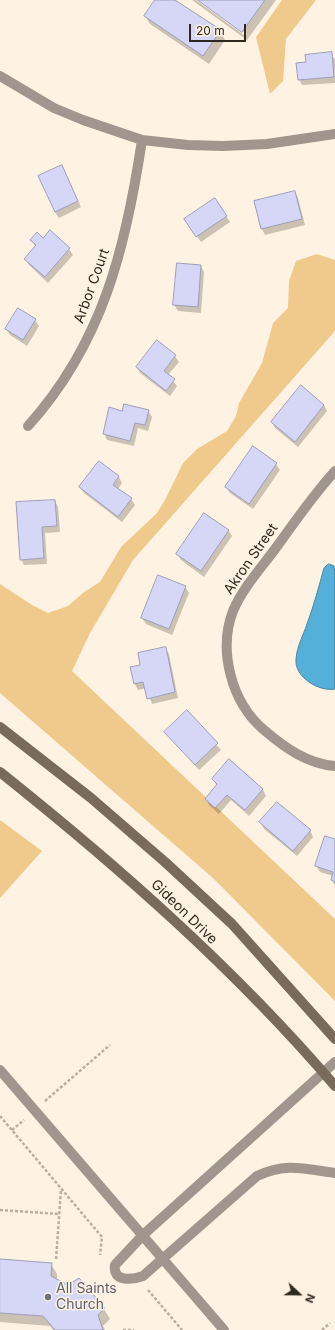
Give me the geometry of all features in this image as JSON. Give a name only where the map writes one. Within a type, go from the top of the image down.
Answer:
[{"type":"main road","name":"Gideon Drive","points":[[0,727],[91,798],[166,862],[232,924],[335,1039]]},
{"type":"main road","name":"Gideon Drive","points":[[0,772],[72,829],[146,894],[244,988],[335,1086]]},
{"type":"street","points":[[0,76],[54,108],[83,120],[142,140],[188,145],[223,146],[268,144],[335,134]]},
{"type":"street","name":"Arbor Court","points":[[28,426],[43,409],[66,378],[86,343],[102,306],[119,258],[132,209],[142,140]]},
{"type":"street","name":"Akron Street","points":[[335,471],[310,500],[239,599],[230,621],[227,636],[228,665],[237,695],[259,726],[279,742],[303,757],[324,765],[335,766]]},
{"type":"street","points":[[335,1062],[143,1235],[119,1259],[114,1270],[116,1274],[122,1278],[136,1278],[143,1276],[257,1176],[290,1166],[335,1173]]},
{"type":"street","points":[[0,1070],[224,1330]]},
{"type":"path","points":[[12,1130],[110,1045]]},
{"type":"path","points":[[0,1116],[102,1237],[100,1255]]},
{"type":"path","points":[[56,1259],[61,1189]]},
{"type":"path","points":[[0,1210],[59,1214]]},
{"type":"path","points":[[145,1287],[182,1330]]},
{"type":"path","points":[[322,1330],[330,1323]]},
{"type":"path","points":[[123,1330],[134,1330]]},
{"type":"shaded area","points":[[282,0],[316,0],[286,39],[283,81],[270,94],[256,37]]},
{"type":"shaded area","points":[[317,254],[335,260],[335,331],[133,560],[90,633],[72,671],[335,919],[335,1001],[214,879],[0,693],[0,584],[32,605],[48,613],[68,606],[84,592],[100,582],[121,547],[157,513],[183,463],[197,449],[227,431],[236,416],[239,403],[262,363],[273,323],[288,308],[289,281],[296,261]]},
{"type":"shaded area","points":[[0,820],[42,851],[0,898]]},
{"type":"water","points":[[329,564],[334,566],[335,575],[335,689],[315,686],[303,677],[296,666],[299,645],[312,610],[324,568]]},
{"type":"building","points":[[155,0],[175,0],[221,30],[203,56],[144,16]]},
{"type":"building","points":[[198,0],[265,0],[242,32]]},
{"type":"building","points":[[332,52],[334,77],[298,80],[296,63],[306,62],[305,55]]},
{"type":"building","points":[[62,165],[78,201],[55,212],[38,176]]},
{"type":"building","points":[[295,191],[302,219],[261,229],[254,201]]},
{"type":"building","points":[[215,198],[227,216],[196,237],[184,219]]},
{"type":"building","points":[[50,230],[70,248],[45,277],[24,259],[36,245],[30,240],[37,232],[43,238]]},
{"type":"building","points":[[177,263],[201,265],[198,307],[173,305]]},
{"type":"building","points":[[18,308],[36,319],[23,340],[5,329]]},
{"type":"building","points":[[157,340],[176,355],[164,371],[175,379],[166,391],[136,367]]},
{"type":"building","points":[[301,385],[324,405],[295,442],[271,422]]},
{"type":"building","points":[[124,404],[149,410],[145,425],[135,423],[130,441],[103,434],[109,407],[122,411]]},
{"type":"building","points":[[253,446],[277,463],[249,504],[225,487]]},
{"type":"building","points":[[99,461],[119,476],[113,485],[132,498],[118,517],[79,487]]},
{"type":"building","points":[[55,500],[57,526],[42,527],[44,558],[20,560],[16,502]]},
{"type":"building","points":[[204,513],[229,530],[201,571],[176,554]]},
{"type":"building","points":[[158,575],[186,586],[169,629],[141,618]]},
{"type":"building","points":[[166,647],[175,692],[147,699],[143,682],[134,684],[130,667],[140,665],[138,653]]},
{"type":"building","points":[[187,710],[218,743],[195,765],[164,732]]},
{"type":"building","points":[[229,759],[263,789],[245,810],[227,795],[215,808],[205,799],[217,784],[212,779]]},
{"type":"building","points":[[277,802],[311,830],[293,851],[259,822]]},
{"type":"building","points":[[325,836],[335,839],[335,882],[331,880],[333,872],[315,866]]},
{"type":"building","name":"All Saints Church","points":[[0,1259],[52,1263],[51,1276],[68,1285],[79,1278],[105,1308],[98,1315],[103,1330],[55,1330],[43,1316],[0,1313]]},
{"type":"place","name":"All Saints Church","points":[[48,1297]]}]
